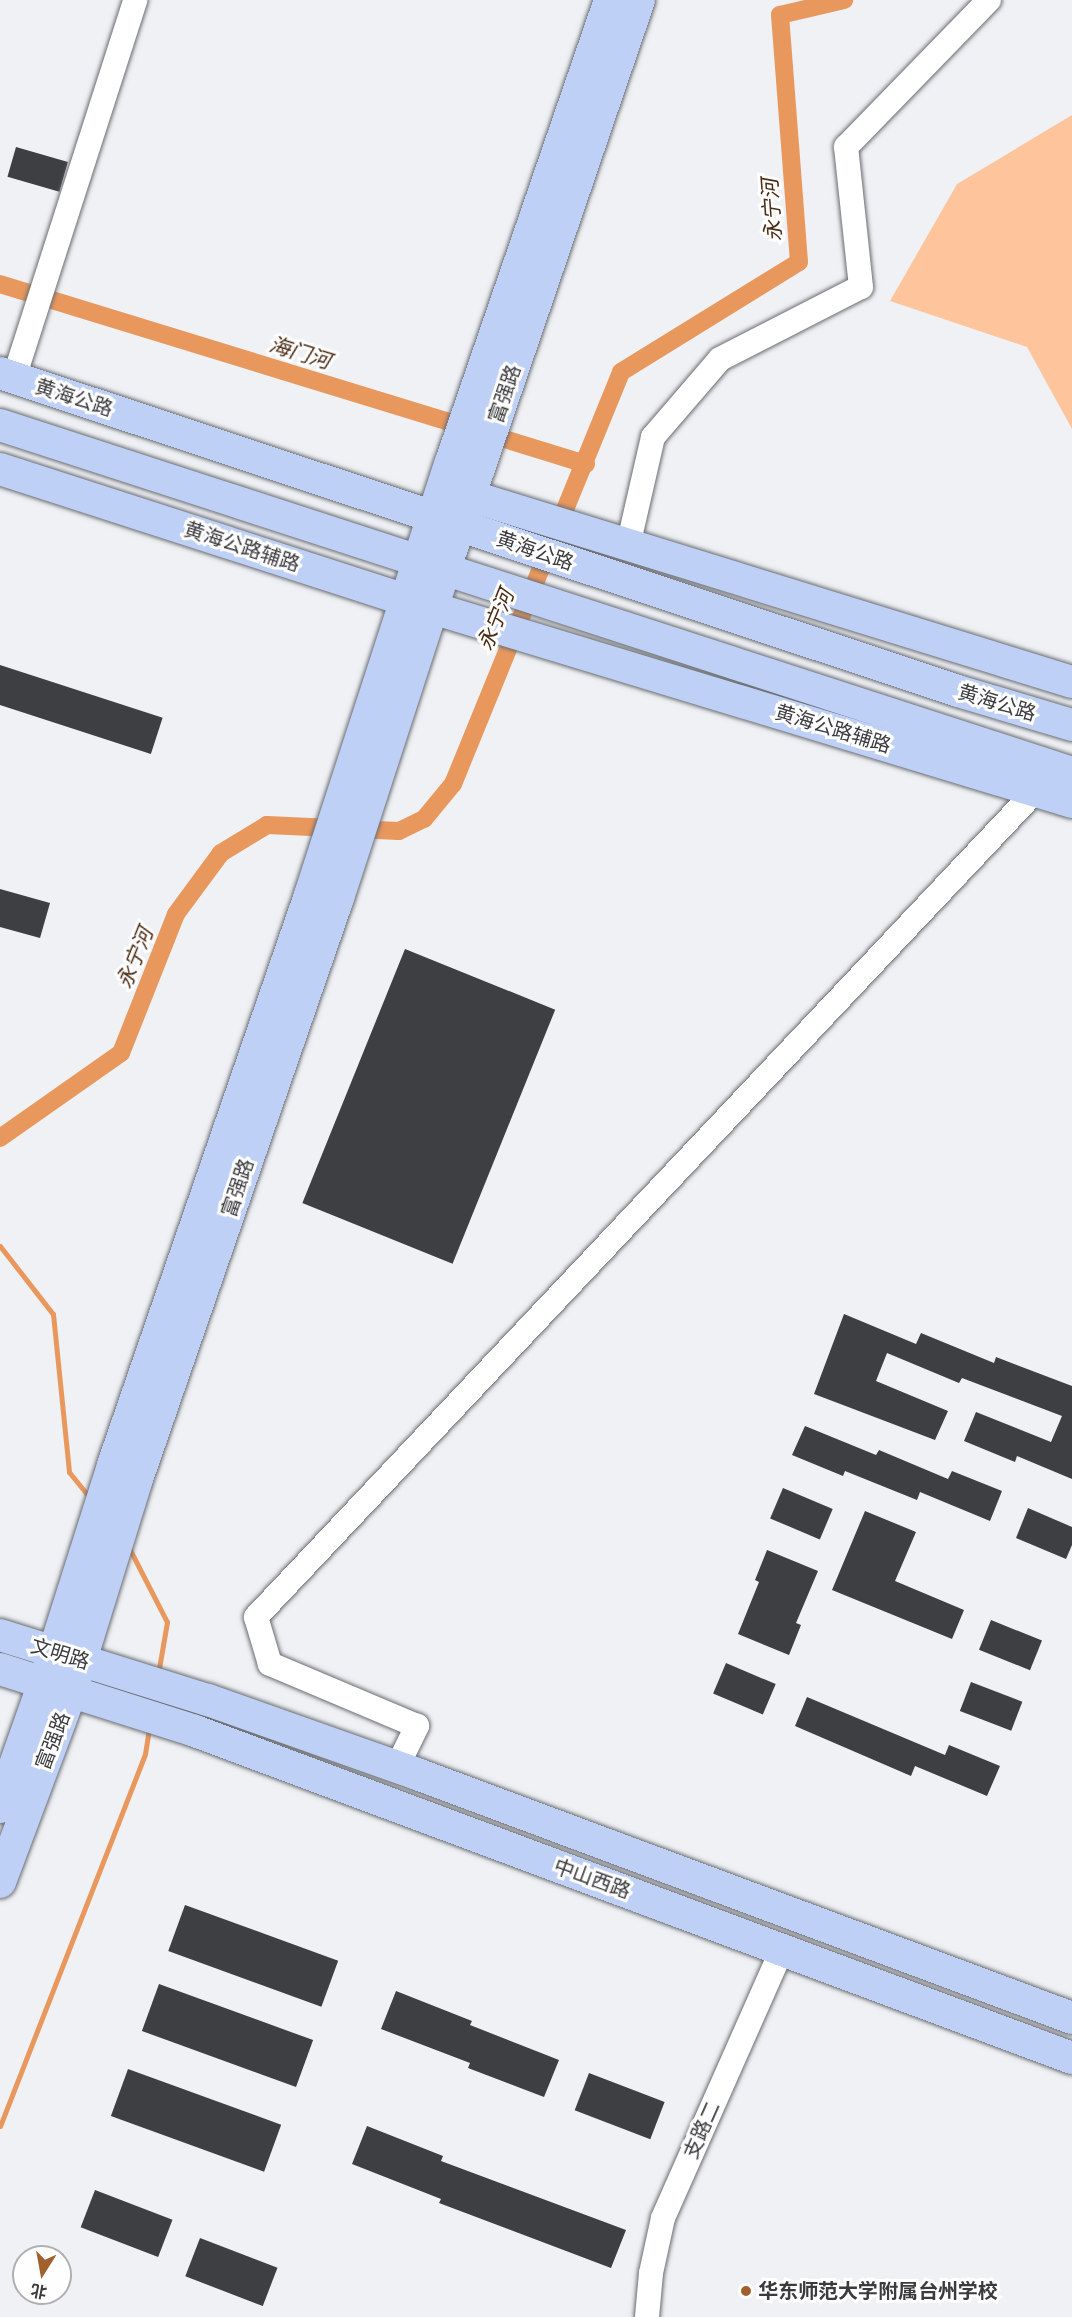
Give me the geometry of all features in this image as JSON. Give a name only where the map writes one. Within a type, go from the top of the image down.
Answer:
[{"type":"main road","name":"富强路","points":[[0,1882],[67,1656],[125,1472],[324,896],[432,563],[458,494],[610,0]]},
{"type":"main road","name":"富强路","points":[[489,395],[639,0]]},
{"type":"main road","name":"黄海公路","points":[[7,376],[458,494],[514,544],[958,691],[1072,725]]},
{"type":"main road","points":[[0,425],[432,563],[498,588],[601,621],[1055,778]]},
{"type":"main road","name":"黄海公路辅路","points":[[0,469],[419,604],[593,656],[1055,778],[1072,802]]},
{"type":"main road","points":[[458,494],[1072,682]]},
{"type":"main road","name":"文明路","points":[[0,1635],[120,1672]]},
{"type":"main road","name":"文明路","points":[[0,1669],[110,1704]]},
{"type":"main road","name":"中山西路","points":[[120,1672],[208,1700],[397,1767],[1072,2018]]},
{"type":"main road","name":"富强路","points":[[0,1807],[58,1688]]},
{"type":"main road","name":"中山西路","points":[[110,1704],[195,1731],[1072,2058]]},
{"type":"street","points":[[7,376],[135,0]]},
{"type":"street","points":[[628,546],[653,437],[720,359],[861,286],[846,147],[989,0]]},
{"type":"street","points":[[397,1767],[417,1726],[270,1664],[256,1617],[1055,778]]},
{"type":"street","name":"支路二","points":[[647,2317],[651,2273],[663,2218],[782,1950]]},
{"type":"shaded area","points":[[1072,115],[1072,429],[1027,347],[890,301],[957,184]]},
{"type":"building","points":[[16,147],[68,162],[59,192],[7,177]]},
{"type":"building","points":[[0,665],[163,718],[151,754],[0,705]]},
{"type":"building","points":[[0,889],[50,903],[40,938],[0,927]]},
{"type":"building","points":[[405,949],[555,1010],[453,1264],[302,1203]]},
{"type":"building","points":[[844,1314],[916,1344],[921,1333],[994,1363],[996,1357],[1072,1386],[1072,1479],[1017,1456],[1015,1462],[964,1441],[976,1412],[1051,1442],[1062,1416],[962,1378],[959,1383],[887,1353],[876,1381],[948,1411],[935,1440],[814,1394]]},
{"type":"building","points":[[805,1426],[876,1455],[879,1450],[948,1479],[952,1471],[1002,1491],[990,1521],[920,1492],[917,1500],[845,1471],[843,1476],[792,1455]]},
{"type":"building","points":[[783,1488],[833,1509],[820,1539],[770,1518]]},
{"type":"building","points":[[1028,1508],[1072,1527],[1072,1545],[1066,1559],[1016,1538]]},
{"type":"building","points":[[865,1511],[916,1532],[895,1581],[964,1610],[952,1639],[832,1590]]},
{"type":"building","points":[[767,1550],[818,1571],[796,1623],[801,1625],[789,1655],[738,1634],[759,1582],[755,1580]]},
{"type":"building","points":[[991,1620],[1042,1641],[1030,1670],[979,1650]]},
{"type":"building","points":[[726,1663],[776,1684],[763,1714],[713,1693]]},
{"type":"building","points":[[971,1682],[1022,1702],[1011,1731],[960,1711]]},
{"type":"building","points":[[807,1697],[945,1755],[949,1745],[1000,1766],[987,1796],[915,1766],[911,1776],[795,1726]]},
{"type":"building","points":[[185,1905],[338,1961],[321,2007],[168,1951]]},
{"type":"building","points":[[159,1984],[313,2040],[296,2087],[142,2031]]},
{"type":"building","points":[[396,1991],[472,2021],[470,2025],[559,2060],[544,2097],[468,2068],[470,2063],[381,2029]]},
{"type":"building","points":[[128,2069],[281,2125],[264,2172],[111,2116]]},
{"type":"building","points":[[589,2073],[665,2102],[650,2139],[575,2110]]},
{"type":"building","points":[[367,2126],[443,2156],[441,2161],[626,2230],[611,2268],[439,2203],[441,2199],[352,2164]]},
{"type":"building","points":[[95,2190],[172,2220],[158,2257],[81,2227]]},
{"type":"building","points":[[200,2238],[277,2268],[263,2306],[185,2276]]},
{"type":"waterway","name":"永宁河","points":[[0,1138],[121,1053],[176,914],[221,853],[267,825],[399,831],[424,819],[453,784],[621,372],[799,262],[780,15],[844,0]]},
{"type":"waterway","name":"海门河","points":[[0,284],[586,464]]},
{"type":"waterway","points":[[0,1246],[53,1314],[69,1472],[91,1499]]},
{"type":"waterway","points":[[128,1546],[167,1622],[158,1674]]},
{"type":"waterway","points":[[0,2126],[145,1754],[149,1728]]},
{"type":"place","name":"华东师范大学附属台州学校","points":[[746,2291]]}]
